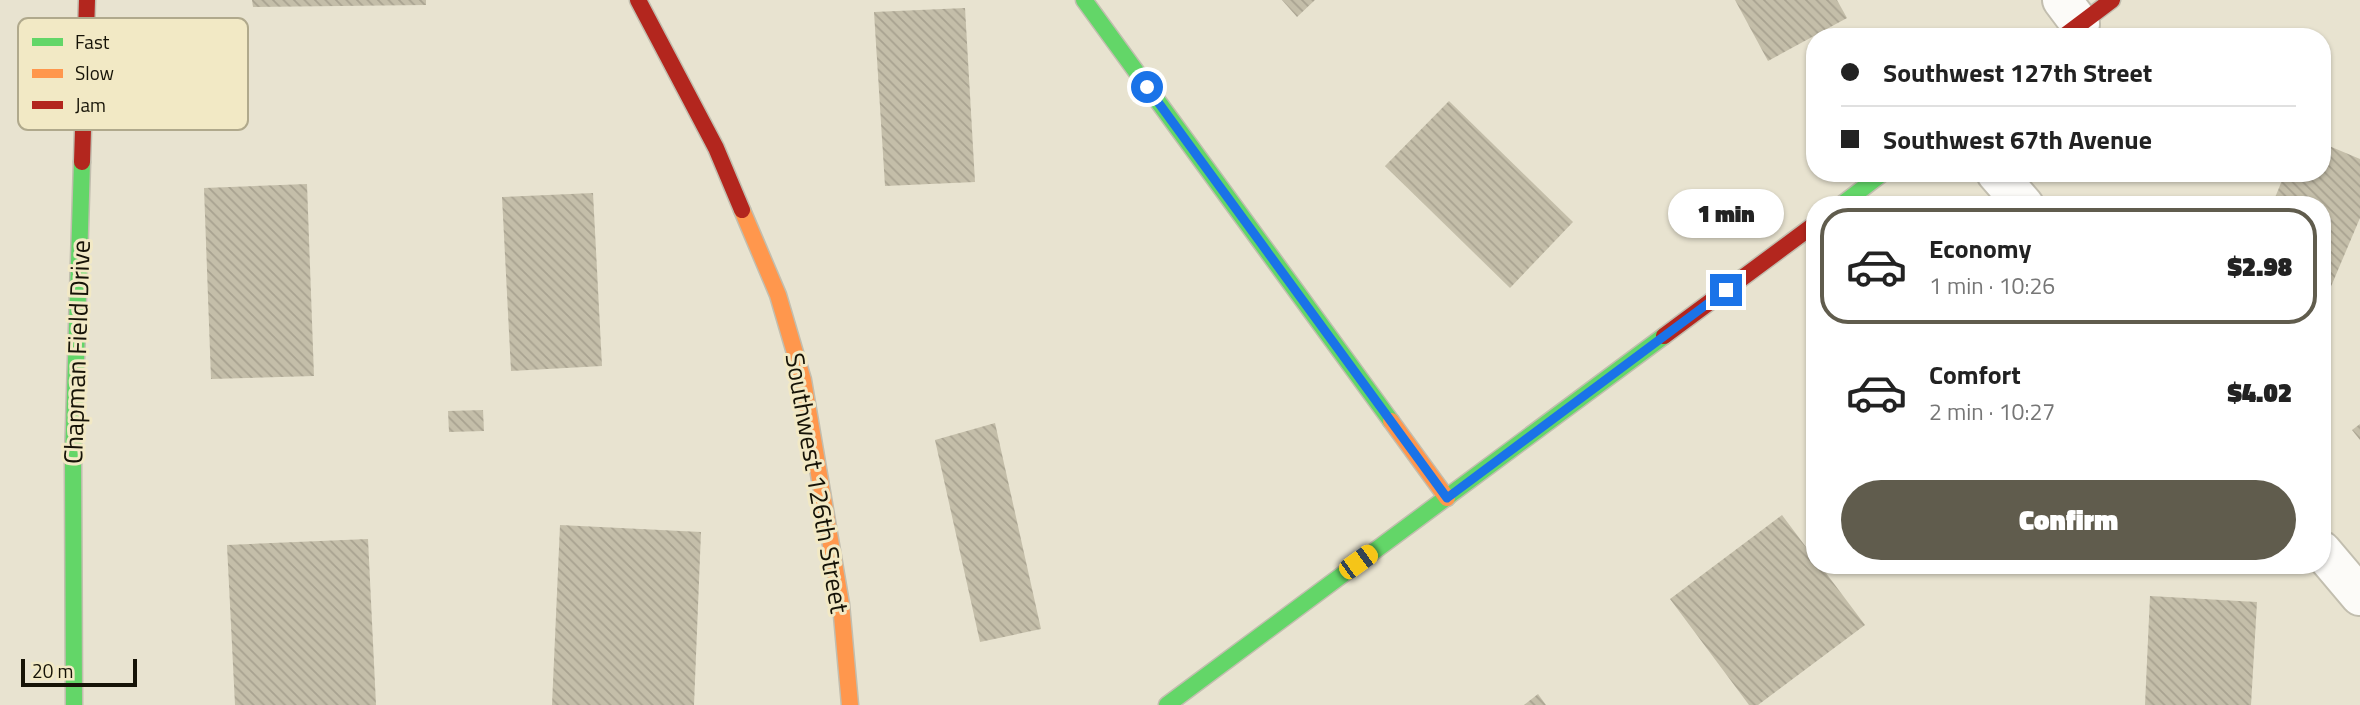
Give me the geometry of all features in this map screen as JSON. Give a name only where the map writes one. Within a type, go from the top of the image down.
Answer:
[{"type":"street","name":"Chapman Field Drive","points":[[86,18],[87,0]]},
{"type":"street","name":"Southwest 126th Street","points":[[638,0],[716,148],[778,295],[803,380],[816,450],[841,604],[850,705]]},
{"type":"street","points":[[1084,0],[1447,498]]},
{"type":"street","points":[[2068,20],[2112,0]]},
{"type":"street","name":"Chapman Field Drive","points":[[74,705],[73,459],[83,130]]},
{"type":"street","points":[[1853,196],[1871,182]]},
{"type":"street","points":[[2004,182],[2016,196]]},
{"type":"street","points":[[1167,705],[1806,231]]},
{"type":"street","points":[[2331,562],[2360,596]]},
{"type":"building","points":[[252,0],[426,0],[426,5],[253,7]]},
{"type":"building","points":[[1282,0],[1315,0],[1297,17]]},
{"type":"building","points":[[1735,0],[1837,0],[1847,18],[1829,28],[1806,28],[1806,40],[1768,61]]},
{"type":"building","points":[[965,8],[975,182],[885,186],[874,12]]},
{"type":"building","points":[[1449,101],[1573,222],[1510,288],[1385,166]]},
{"type":"building","points":[[2331,147],[2360,159],[2360,218],[2331,287],[2331,196],[2276,196],[2281,182],[2331,182]]},
{"type":"building","points":[[307,184],[314,376],[211,379],[204,188]]},
{"type":"building","points":[[593,193],[602,366],[511,371],[502,197]]},
{"type":"building","points":[[483,410],[484,431],[449,432],[448,411]]},
{"type":"building","points":[[995,423],[1041,629],[980,642],[935,440]]},
{"type":"building","points":[[2360,424],[2360,440],[2352,430]]},
{"type":"building","points":[[1782,515],[1806,547],[1806,574],[1827,574],[1865,625],[1758,705],[1749,705],[1670,599]]},
{"type":"building","points":[[560,525],[701,532],[694,705],[552,705]]},
{"type":"building","points":[[368,539],[376,705],[235,705],[227,545]]},
{"type":"building","points":[[2150,596],[2257,602],[2251,705],[2145,705]]},
{"type":"building","points":[[1538,694],[1546,705],[1524,705]]},
{"type":"traffic: fast","points":[[1084,0],[1391,421]]},
{"type":"traffic: fast","points":[[74,705],[73,459],[82,162]]},
{"type":"traffic: fast","points":[[1853,196],[1871,182]]},
{"type":"traffic: fast","points":[[1167,705],[1664,336]]},
{"type":"traffic: slow","points":[[742,210],[778,295],[803,380],[841,604],[850,705]]},
{"type":"traffic: slow","points":[[1391,421],[1447,498]]},
{"type":"traffic: jam","points":[[86,18],[87,0]]},
{"type":"traffic: jam","points":[[638,0],[716,148],[742,210]]},
{"type":"traffic: jam","points":[[2075,28],[2112,0]]},
{"type":"traffic: jam","points":[[82,162],[83,130]]},
{"type":"traffic: jam","points":[[1664,336],[1806,231]]},
{"type":"route","points":[[1147,87],[1447,498],[1726,290]]}]
